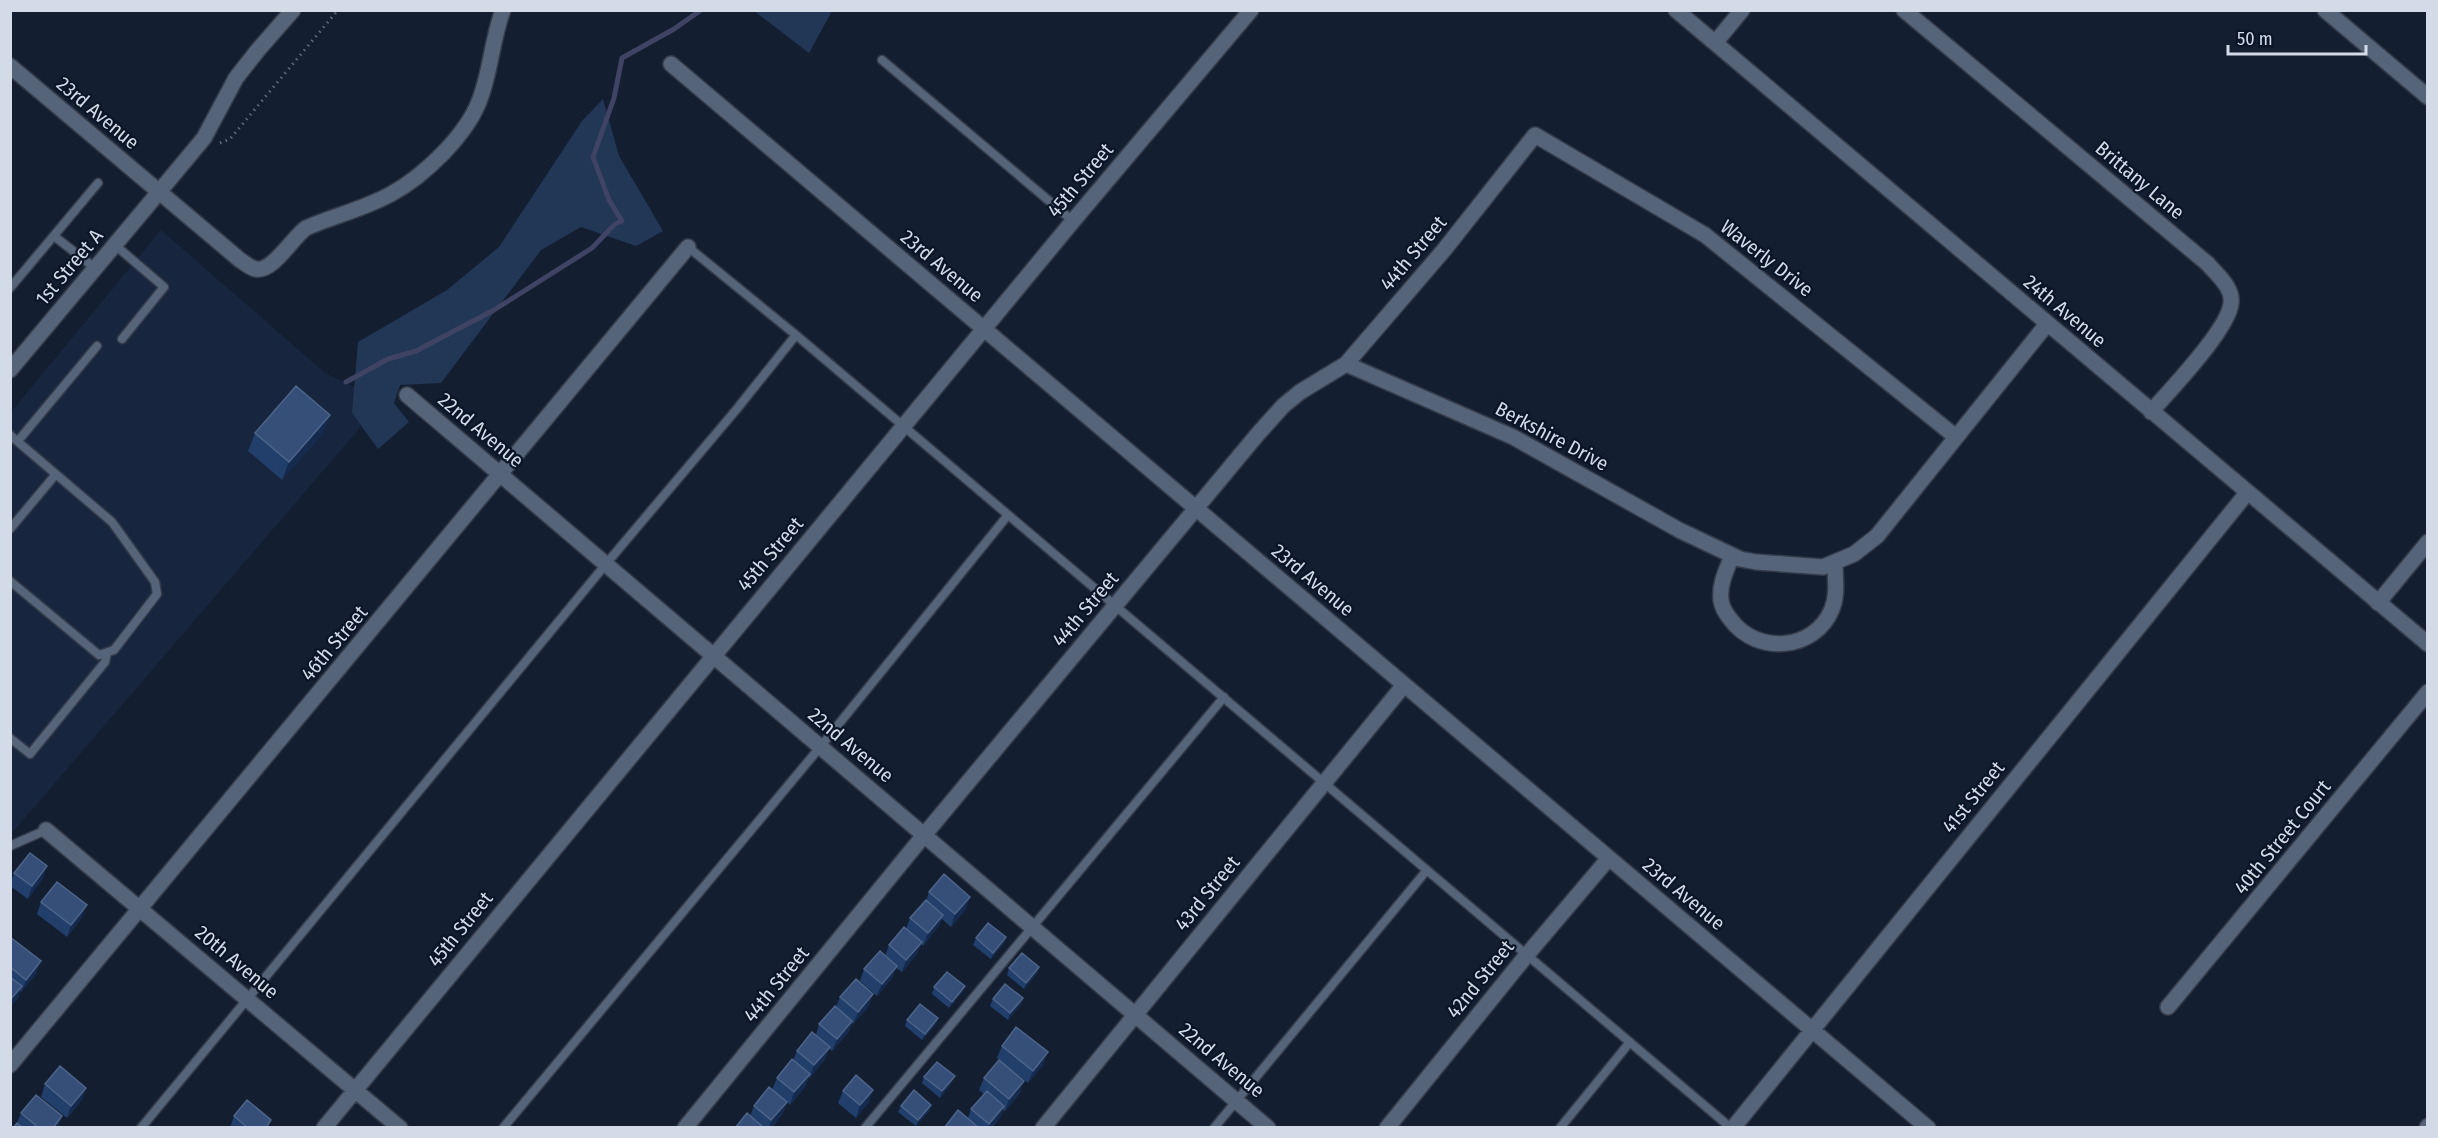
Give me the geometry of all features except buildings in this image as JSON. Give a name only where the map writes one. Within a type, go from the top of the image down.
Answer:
[{"type":"street","name":"1st Street A","points":[[10,370],[204,138],[236,78],[293,10]]},
{"type":"street","name":"23rd Avenue","points":[[10,66],[240,260],[253,269],[261,269],[270,265],[306,228],[389,195],[418,176],[447,147],[480,100],[503,10]]},
{"type":"street","name":"45th Street","points":[[324,1128],[1073,221],[1251,10]]},
{"type":"street","name":"24th Avenue","points":[[1676,10],[2427,644]]},
{"type":"street","points":[[1715,43],[1742,10]]},
{"type":"street","name":"Brittany Lane","points":[[1904,10],[2208,264],[2229,290],[2232,302],[2222,327],[2151,412]]},
{"type":"street","points":[[2325,10],[2427,97]]},
{"type":"street","name":"23rd Avenue","points":[[671,64],[1928,1128]]},
{"type":"street","name":"44th Street","points":[[685,1128],[925,834],[1283,406],[1300,392],[1346,363],[1444,250],[1535,135]]},
{"type":"street","name":"Waverly Drive","points":[[1535,135],[1705,235],[1956,437]]},
{"type":"street","name":"46th Street","points":[[10,1065],[688,247]]},
{"type":"street","name":"Berkshire Drive","points":[[1346,363],[1513,437],[1679,530],[1732,556],[1766,563],[1823,567],[1854,554],[1877,537],[2047,324]]},
{"type":"street","name":"22nd Avenue","points":[[407,395],[1268,1128]]},
{"type":"street","name":"41st Street","points":[[1732,1128],[2247,493]]},
{"type":"street","points":[[2378,603],[2427,542]]},
{"type":"street","points":[[1732,556],[1721,587],[1724,612],[1742,632],[1755,640],[1770,644],[1789,644],[1805,639],[1815,633],[1824,623],[1832,609],[1836,595],[1835,563]]},
{"type":"street","name":"43rd Street","points":[[1042,1128],[1404,685]]},
{"type":"street","name":"40th Street Court","points":[[2168,1007],[2427,692]]},
{"type":"street","name":"20th Avenue","points":[[46,830],[249,998],[400,1128]]},
{"type":"street","name":"42nd Street","points":[[1387,1128],[1526,956],[1609,858]]},
{"type":"lane","points":[[882,60],[1073,221]]},
{"type":"lane","points":[[10,288],[98,183]]},
{"type":"lane","points":[[54,236],[95,268]]},
{"type":"lane","points":[[115,245],[164,287],[122,339]]},
{"type":"lane","points":[[688,247],[796,335],[1526,956],[1732,1128]]},
{"type":"lane","points":[[141,1128],[796,335]]},
{"type":"lane","points":[[10,581],[99,655],[114,650],[157,594],[155,582],[112,522],[14,438],[97,346]]},
{"type":"lane","points":[[10,530],[56,474]]},
{"type":"lane","points":[[503,1128],[821,747],[1008,515]]},
{"type":"lane","points":[[10,738],[30,754],[105,662],[106,653]]},
{"type":"lane","points":[[866,1128],[1224,697]]},
{"type":"lane","points":[[10,846],[46,830]]},
{"type":"lane","points":[[1214,1128],[1427,870]]},
{"type":"lane","points":[[1560,1128],[1630,1042]]},
{"type":"path","points":[[204,138],[216,145],[230,139],[338,10]]},
{"type":"shaded area","points":[[754,11],[832,11],[809,53]]},
{"type":"shaded area","points":[[603,99],[619,156],[663,231],[636,246],[581,227],[541,250],[441,383],[400,385],[394,403],[409,422],[378,449],[352,413],[358,342],[447,290],[499,247],[582,121]]},
{"type":"shaded area","points":[[161,230],[325,373],[383,401],[11,834],[11,412]]},
{"type":"waterway","points":[[346,382],[388,359],[416,351],[494,310],[592,248],[615,224],[622,221],[609,200],[593,157],[614,98],[622,58],[674,29],[701,10]]}]
